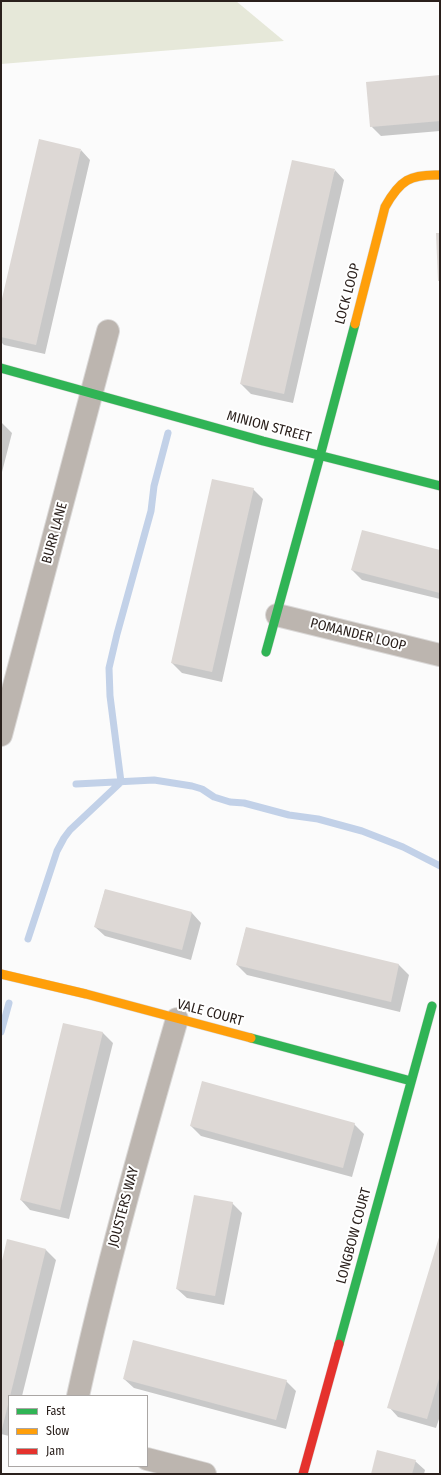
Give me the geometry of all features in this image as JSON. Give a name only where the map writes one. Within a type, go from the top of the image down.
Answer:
[{"type":"street","name":"LOCK LOOP","points":[[320,456],[385,207],[393,192],[402,184],[417,176],[440,175]]},
{"type":"street","name":"BURR LANE","points":[[1,735],[108,331]]},
{"type":"street","name":"MINION STREET","points":[[1,368],[92,392],[263,441],[440,486]]},
{"type":"street","points":[[266,652],[320,456]]},
{"type":"street","name":"POMANDER LOOP","points":[[277,615],[440,655]]},
{"type":"street","name":"VALE COURT","points":[[1,974],[86,994],[411,1081]]},
{"type":"street","name":"LONGBOW COURT","points":[[303,1474],[432,1006]]},
{"type":"street","name":"JOUSTERS WAY","points":[[78,1395],[129,1186],[177,1019]]},
{"type":"street","points":[[148,1459],[206,1474]]},
{"type":"shaded area","points":[[1,1],[236,1],[284,41],[1,64]]},
{"type":"building","points":[[440,75],[440,121],[370,127],[366,82]]},
{"type":"building","points":[[39,139],[81,149],[36,345],[1,337],[1,303]]},
{"type":"building","points":[[292,160],[335,169],[284,394],[240,384]]},
{"type":"building","points":[[436,233],[440,233],[440,281],[438,281]]},
{"type":"building","points":[[212,479],[254,488],[212,672],[171,663]]},
{"type":"building","points":[[362,530],[440,550],[440,593],[351,570]]},
{"type":"building","points":[[105,889],[192,912],[182,950],[94,927]]},
{"type":"building","points":[[246,927],[399,964],[391,1002],[236,965]]},
{"type":"building","points":[[63,1023],[103,1032],[60,1210],[20,1200]]},
{"type":"building","points":[[202,1081],[355,1123],[343,1168],[190,1126]]},
{"type":"building","points":[[194,1195],[233,1202],[215,1296],[176,1289]]},
{"type":"building","points":[[440,1234],[440,1375],[427,1419],[387,1408]]},
{"type":"building","points":[[7,1239],[46,1249],[10,1395],[8,1395],[8,1404],[2,1429],[1,1265]]},
{"type":"building","points":[[133,1340],[287,1380],[276,1420],[123,1379]]},
{"type":"building","points":[[377,1450],[416,1460],[412,1474],[371,1474]]},
{"type":"waterway","points":[[28,939],[57,851],[64,838],[70,830],[121,782],[110,696],[109,668],[151,511],[154,486],[168,433]]},
{"type":"waterway","points":[[76,784],[154,780],[192,786],[202,789],[214,797],[230,802],[244,803],[289,815],[318,819],[362,831],[403,847],[440,866]]},
{"type":"waterway","points":[[1,1032],[9,1003]]},
{"type":"traffic: fast","points":[[266,652],[355,324]]},
{"type":"traffic: fast","points":[[1,368],[263,441],[440,486]]},
{"type":"traffic: fast","points":[[339,1344],[432,1006]]},
{"type":"traffic: fast","points":[[251,1038],[411,1081]]},
{"type":"traffic: slow","points":[[355,324],[385,207],[390,198],[407,180],[421,176],[440,175]]},
{"type":"traffic: slow","points":[[1,974],[86,994],[251,1038]]},
{"type":"traffic: jam","points":[[303,1474],[339,1344]]}]
